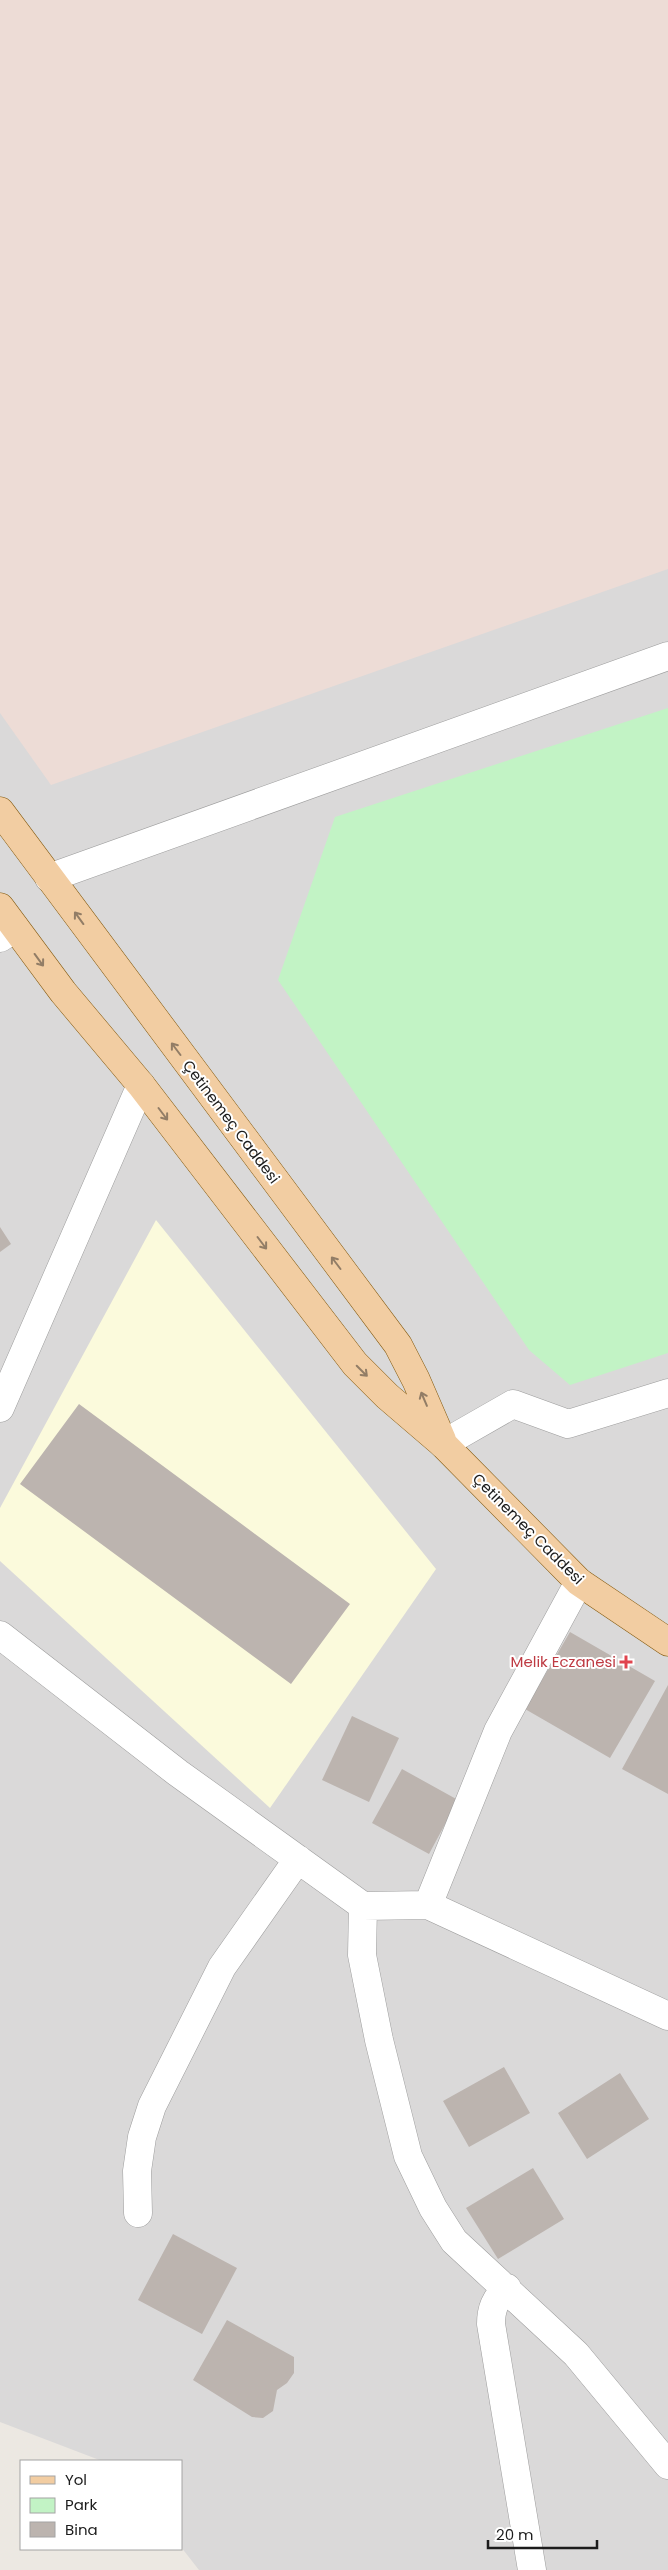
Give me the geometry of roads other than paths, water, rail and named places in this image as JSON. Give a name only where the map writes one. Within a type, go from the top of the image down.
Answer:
[{"type":"main road","name":"Çetinemeç Caddesi","points":[[0,811],[398,1345],[416,1380],[443,1444]]},
{"type":"main road","name":"Çetinemeç Caddesi","points":[[5,924],[141,1084],[355,1364],[387,1396],[443,1444],[580,1582],[668,1642]]},
{"type":"street","points":[[49,878],[668,656]]},
{"type":"street","points":[[0,1408],[141,1084]]},
{"type":"street","points":[[443,1444],[514,1404],[568,1424],[668,1393]]},
{"type":"street","points":[[428,1905],[498,1731],[580,1582]]},
{"type":"street","points":[[0,1635],[178,1773],[363,1906],[428,1905],[668,2016]]},
{"type":"street","points":[[138,2212],[137,2171],[142,2137],[152,2106],[222,1967],[298,1859]]},
{"type":"street","points":[[363,1906],[362,1955],[379,2040],[408,2156],[433,2208],[454,2241],[507,2288],[576,2354],[668,2465]]},
{"type":"street","points":[[507,2288],[494,2305],[491,2324],[532,2570]]},
{"type":"place","name":"Melik Eczanesi","points":[[626,1662]]}]
